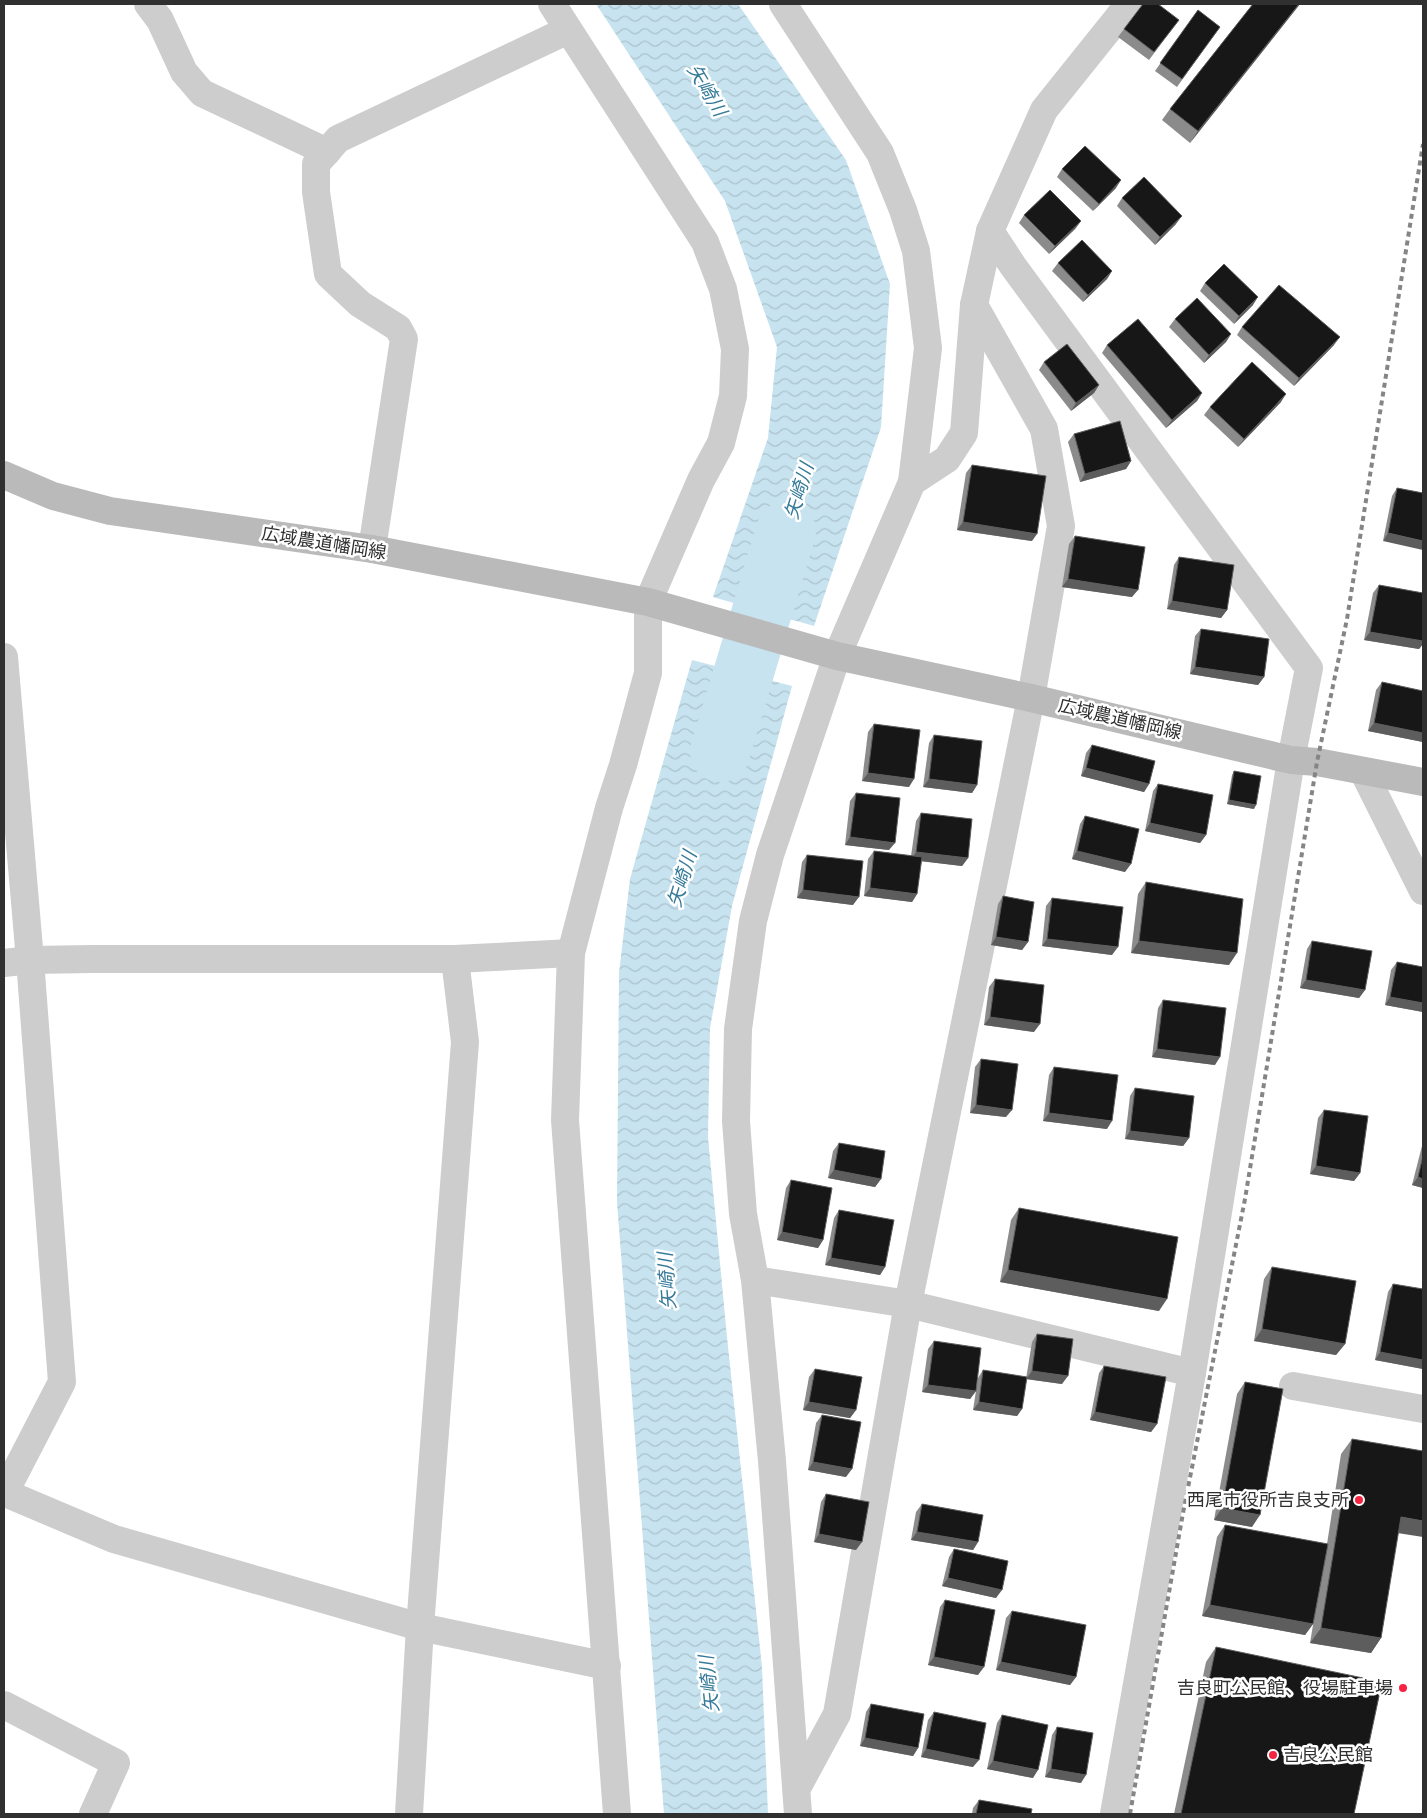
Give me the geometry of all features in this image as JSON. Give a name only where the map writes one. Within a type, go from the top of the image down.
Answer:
[{"type":"street","points":[[148,4],[160,20],[184,72],[202,93],[327,152]]},
{"type":"street","points":[[552,4],[705,242],[723,289],[734,350],[733,396],[721,443],[693,497],[648,602],[648,673],[623,765],[609,808],[571,953],[565,1120],[617,1814]]},
{"type":"street","points":[[783,4],[880,153],[903,210],[916,251],[928,348],[912,482],[828,653],[753,921],[738,1029],[736,1121],[743,1214],[755,1280],[772,1461],[797,1801]]},
{"type":"street","points":[[912,482],[947,459],[964,433],[974,305],[990,231],[1044,110],[1129,4]]},
{"type":"street","points":[[372,549],[404,339],[398,328],[360,304],[328,274],[316,192],[316,164],[338,140],[568,30]]},
{"type":"street","points":[[990,231],[1013,266],[1309,668],[1291,760],[1192,1373],[1114,1814]]},
{"type":"street","points":[[797,1801],[837,1714],[908,1304],[1031,698],[1061,526],[1044,429],[974,305]]},
{"type":"street","name":"広域農道幡岡線","points":[[4,475],[53,496],[110,511],[372,549],[648,602],[828,653],[1031,698],[1291,760],[1317,762],[1423,782]]},
{"type":"street","points":[[4,657],[17,962],[62,1382],[4,1493],[114,1539],[420,1627],[607,1666]]},
{"type":"street","points":[[1363,771],[1423,891]]},
{"type":"street","points":[[17,962],[156,958],[455,959],[571,953]]},
{"type":"street","points":[[409,1814],[420,1627],[465,1042],[455,959]]},
{"type":"street","points":[[755,1280],[908,1304],[1192,1373]]},
{"type":"street","points":[[1293,1386],[1423,1409]]},
{"type":"street","points":[[4,1705],[116,1763],[92,1814]]},
{"type":"water","points":[[596,4],[738,4],[846,160],[890,284],[881,427],[814,626],[713,597],[768,438],[777,347],[725,201]]},
{"type":"water","points":[[692,660],[792,686],[732,906],[710,1028],[708,1137],[762,1667],[768,1814],[664,1814],[617,1202],[619,973],[630,879]]},
{"type":"building","points":[[1143,4],[1158,4],[1179,20],[1154,52],[1124,29]]},
{"type":"building","points":[[1253,4],[1299,4],[1198,131],[1170,109]]},
{"type":"building","points":[[1198,10],[1220,27],[1182,79],[1160,63]]},
{"type":"building","points":[[1085,146],[1121,180],[1099,204],[1062,169]]},
{"type":"building","points":[[1144,177],[1182,216],[1160,237],[1122,198]]},
{"type":"building","points":[[1050,190],[1081,221],[1055,246],[1024,215]]},
{"type":"building","points":[[1082,240],[1112,271],[1088,295],[1058,263]]},
{"type":"building","points":[[1224,264],[1258,297],[1239,316],[1205,283]]},
{"type":"building","points":[[1279,285],[1340,337],[1299,378],[1242,327]]},
{"type":"building","points":[[1197,298],[1231,334],[1209,355],[1175,319]]},
{"type":"building","points":[[1138,319],[1202,393],[1172,420],[1107,345]]},
{"type":"building","points":[[1067,344],[1099,385],[1076,403],[1044,362]]},
{"type":"building","points":[[1252,362],[1286,394],[1244,439],[1210,407]]},
{"type":"building","points":[[1120,421],[1131,461],[1085,474],[1074,434]]},
{"type":"building","points":[[972,465],[1046,476],[1037,534],[963,522]]},
{"type":"building","points":[[1397,488],[1423,493],[1423,541],[1388,533]]},
{"type":"building","points":[[1075,536],[1145,547],[1138,590],[1068,579]]},
{"type":"building","points":[[1179,557],[1234,565],[1227,610],[1172,601]]},
{"type":"building","points":[[1379,585],[1423,593],[1423,641],[1370,632]]},
{"type":"building","points":[[1201,629],[1269,639],[1264,677],[1195,667]]},
{"type":"building","points":[[1382,682],[1423,691],[1423,733],[1374,723]]},
{"type":"building","points":[[874,724],[920,730],[914,779],[868,773]]},
{"type":"building","points":[[934,735],[982,741],[977,785],[929,779]]},
{"type":"building","points":[[1092,745],[1155,761],[1149,784],[1086,768]]},
{"type":"building","points":[[1234,771],[1261,776],[1256,805],[1229,800]]},
{"type":"building","points":[[1158,784],[1213,795],[1206,835],[1150,823]]},
{"type":"building","points":[[856,793],[900,798],[895,843],[850,837]]},
{"type":"building","points":[[921,813],[972,819],[968,858],[916,852]]},
{"type":"building","points":[[1085,816],[1139,829],[1131,864],[1077,851]]},
{"type":"building","points":[[874,851],[922,857],[917,894],[870,888]]},
{"type":"building","points":[[807,855],[863,861],[859,897],[803,890]]},
{"type":"building","points":[[1146,882],[1243,899],[1237,953],[1139,941]]},
{"type":"building","points":[[1003,896],[1034,902],[1028,942],[996,937]]},
{"type":"building","points":[[1052,898],[1123,907],[1118,947],[1047,939]]},
{"type":"building","points":[[1312,941],[1372,951],[1365,990],[1306,980]]},
{"type":"building","points":[[1397,962],[1423,967],[1423,1003],[1390,997]]},
{"type":"building","points":[[995,979],[1044,985],[1040,1024],[990,1017]]},
{"type":"building","points":[[1163,1000],[1226,1008],[1220,1057],[1157,1049]]},
{"type":"building","points":[[981,1059],[1018,1064],[1012,1110],[976,1105]]},
{"type":"building","points":[[1054,1067],[1118,1075],[1112,1121],[1049,1113]]},
{"type":"building","points":[[1135,1088],[1194,1096],[1189,1138],[1130,1131]]},
{"type":"building","points":[[1324,1110],[1368,1116],[1360,1173],[1316,1166]]},
{"type":"building","points":[[839,1143],[885,1151],[881,1179],[834,1170]]},
{"type":"building","points":[[1423,1156],[1423,1179],[1418,1177]]},
{"type":"building","points":[[791,1180],[832,1188],[823,1240],[782,1232]]},
{"type":"building","points":[[1019,1208],[1178,1237],[1167,1299],[1008,1270]]},
{"type":"building","points":[[839,1210],[894,1220],[885,1267],[831,1258]]},
{"type":"building","points":[[1272,1267],[1356,1281],[1345,1344],[1262,1329]]},
{"type":"building","points":[[1393,1284],[1423,1289],[1423,1360],[1380,1352]]},
{"type":"building","points":[[1037,1334],[1073,1339],[1068,1376],[1032,1371]]},
{"type":"building","points":[[934,1341],[981,1348],[976,1391],[928,1385]]},
{"type":"building","points":[[1104,1366],[1166,1377],[1157,1424],[1095,1412]]},
{"type":"building","points":[[815,1369],[862,1377],[856,1410],[809,1402]]},
{"type":"building","points":[[983,1370],[1027,1377],[1022,1409],[979,1402]]},
{"type":"building","points":[[1245,1382],[1283,1389],[1260,1515],[1222,1508]]},
{"type":"building","points":[[822,1415],[861,1422],[852,1469],[813,1462]]},
{"type":"building","name":"西尾市役所吉良支所","points":[[1352,1439],[1423,1451],[1423,1521],[1401,1517],[1381,1638],[1321,1628]]},
{"type":"building","points":[[826,1494],[869,1502],[862,1542],[819,1534]]},
{"type":"building","points":[[922,1504],[983,1515],[978,1542],[917,1532]]},
{"type":"building","points":[[1225,1525],[1328,1544],[1313,1624],[1210,1605]]},
{"type":"building","points":[[954,1549],[1008,1561],[1002,1590],[948,1578]]},
{"type":"building","points":[[945,1600],[995,1610],[984,1667],[934,1657]]},
{"type":"building","points":[[1012,1611],[1086,1625],[1076,1677],[1001,1662]]},
{"type":"building","name":"吉良公民館","points":[[1216,1647],[1382,1682],[1354,1814],[1181,1814]]},
{"type":"building","points":[[871,1704],[924,1714],[918,1748],[865,1738]]},
{"type":"building","points":[[934,1712],[986,1723],[979,1760],[926,1749]]},
{"type":"building","points":[[1002,1715],[1048,1725],[1038,1770],[993,1761]]},
{"type":"building","points":[[1057,1727],[1093,1733],[1086,1775],[1051,1769]]},
{"type":"building","points":[[979,1800],[1032,1809],[1031,1814],[976,1814]]},
{"type":"waterway","name":"矢崎川","points":[[720,752],[786,531]]},
{"type":"railway","points":[[1130,1814],[1183,1513],[1245,1199],[1317,762],[1347,619],[1423,144]]},
{"type":"place","name":"西尾市役所吉良支所","points":[[1359,1500]]},
{"type":"place","name":"吉良町公民館、役場駐車場","points":[[1403,1688]]},
{"type":"place","name":"吉良公民館","points":[[1273,1755]]}]
